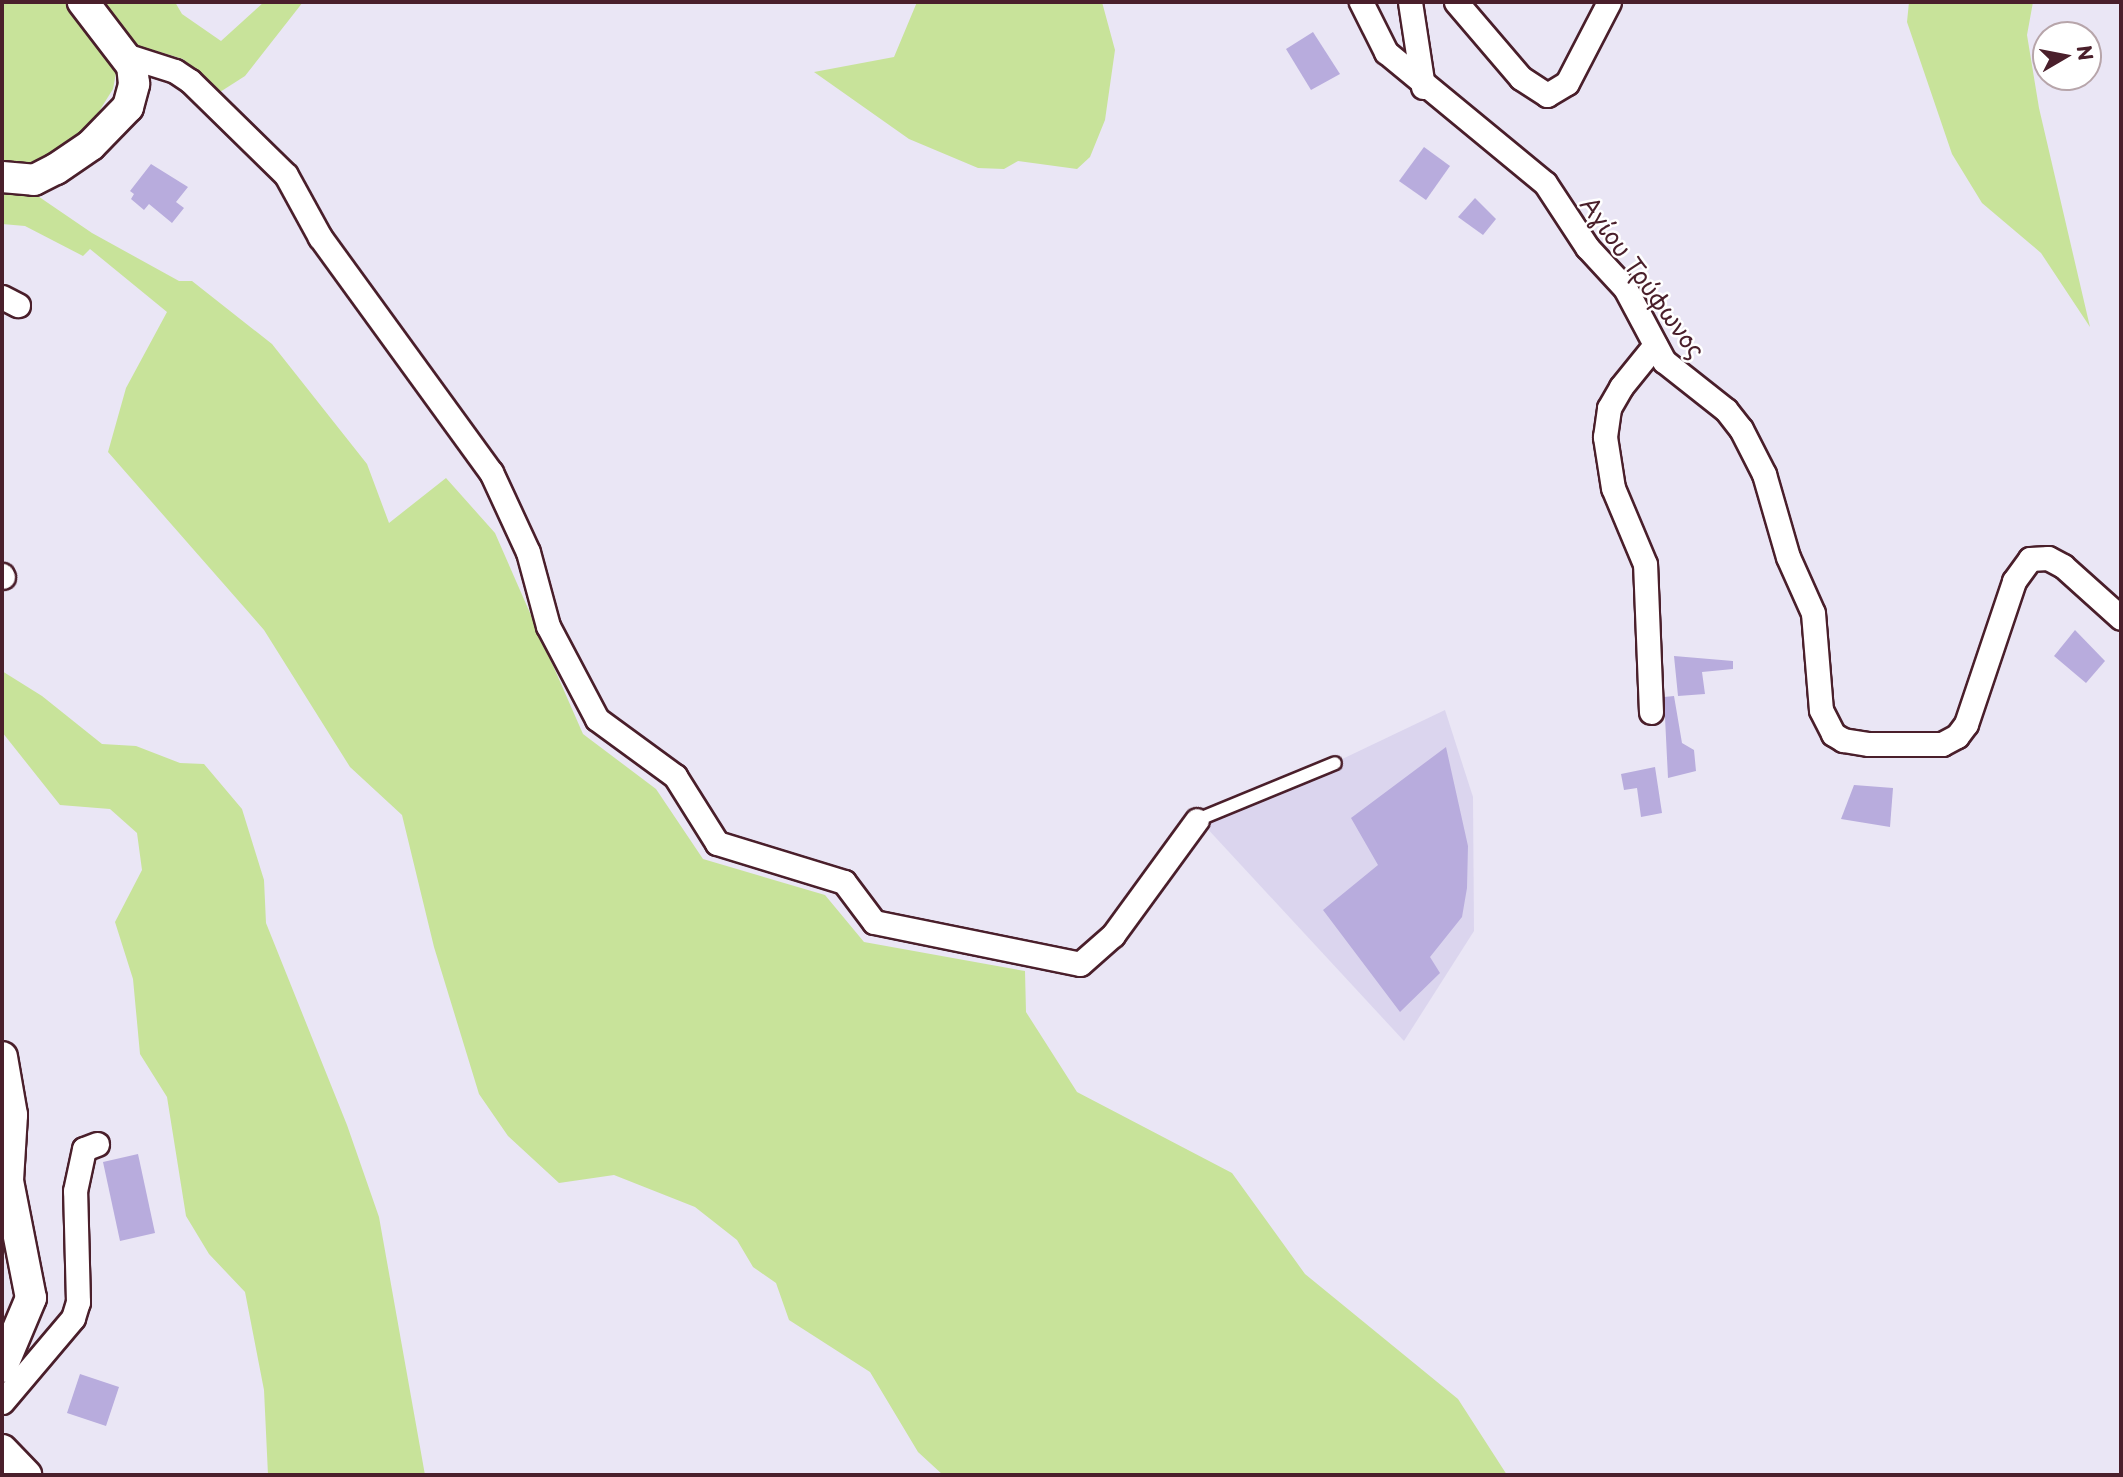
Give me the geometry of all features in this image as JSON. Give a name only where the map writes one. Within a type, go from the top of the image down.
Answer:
[{"type":"street","points":[[2,177],[16,181],[41,177],[112,125],[132,95],[134,73],[128,56],[83,2]]},
{"type":"street","name":"Αγίου Τρύφωνος","points":[[1361,2],[1386,52],[1423,87],[1545,183],[1587,247],[1625,288],[1655,345],[1680,377],[1733,417],[1759,461],[1788,557],[1813,613],[1822,717],[1838,738],[1869,744],[1935,744],[1957,736],[1966,724],[2014,581],[2030,559],[2048,558],[2063,566],[2121,618]]},
{"type":"street","points":[[1410,2],[1423,87]]},
{"type":"street","points":[[1456,2],[1521,78],[1546,95],[1567,83],[1609,2]]},
{"type":"street","points":[[128,56],[175,71],[190,82],[286,175],[320,237],[491,472],[528,552],[548,626],[597,719],[675,776],[718,844],[844,882],[874,922],[1080,964],[1113,935],[1198,820]]},
{"type":"street","points":[[1651,712],[1645,564],[1613,488],[1605,437],[1615,397],[1655,345]]},
{"type":"street","points":[[2,1057],[12,1115],[8,1181],[32,1298],[2,1367]]},
{"type":"street","points":[[2,1402],[73,1318],[78,1302],[75,1191],[84,1149],[97,1144]]},
{"type":"street","points":[[2,1450],[26,1475]]},
{"type":"lane","points":[[1198,820],[1335,763]]},
{"type":"shaded area","points":[[1445,710],[1473,797],[1474,931],[1404,1041],[1204,825]]},
{"type":"green space","points":[[2,2],[73,2],[118,63],[113,89],[83,137],[55,157],[31,162],[29,190],[92,233],[179,281],[192,281],[272,344],[367,464],[389,523],[446,478],[495,533],[583,734],[656,789],[703,859],[825,895],[864,942],[1025,971],[1026,1012],[1077,1092],[1232,1173],[1305,1274],[1458,1399],[1507,1475],[943,1475],[918,1452],[870,1372],[789,1320],[776,1283],[753,1267],[737,1240],[695,1207],[614,1175],[559,1183],[508,1136],[479,1094],[434,947],[402,815],[350,767],[264,630],[108,452],[126,388],[167,312],[90,249],[83,256],[25,226],[2,224]]},
{"type":"green space","points":[[97,2],[175,2],[182,14],[221,41],[264,2],[303,2],[245,76],[220,92],[183,59],[133,44]]},
{"type":"green space","points":[[917,2],[1102,2],[1115,50],[1105,120],[1090,157],[1077,169],[1018,161],[1004,169],[978,168],[909,139],[814,72],[894,57]]},
{"type":"green space","points":[[1909,2],[2033,2],[2027,35],[2032,65],[2032,91],[2036,91],[2090,327],[2041,253],[1982,203],[1952,154],[1907,22]]},
{"type":"green space","points":[[2,671],[42,696],[102,744],[136,746],[180,763],[204,764],[242,809],[264,880],[266,923],[347,1125],[379,1217],[425,1475],[268,1475],[264,1390],[245,1292],[209,1254],[186,1216],[167,1097],[140,1054],[133,979],[115,922],[142,870],[137,833],[110,809],[60,805],[2,732]]},
{"type":"building","points":[[1313,32],[1340,74],[1311,90],[1286,49]]},
{"type":"building","points":[[1424,147],[1450,166],[1426,200],[1399,181]]},
{"type":"building","points":[[151,164],[188,187],[176,202],[184,208],[172,223],[149,204],[144,210],[131,199],[134,194],[130,191]]},
{"type":"building","points":[[1475,198],[1496,219],[1483,235],[1458,217]]},
{"type":"building","points":[[2075,630],[2105,661],[2086,683],[2054,656]]},
{"type":"building","points":[[1674,656],[1733,661],[1733,669],[1702,672],[1705,694],[1678,696]]},
{"type":"building","points":[[1674,696],[1682,743],[1694,750],[1696,771],[1668,778],[1664,697]]},
{"type":"building","points":[[1446,747],[1468,846],[1467,888],[1462,917],[1430,957],[1440,973],[1400,1012],[1323,910],[1378,865],[1351,818]]},
{"type":"building","points":[[1655,767],[1662,813],[1641,817],[1637,788],[1624,790],[1621,774]]},
{"type":"building","points":[[1854,785],[1893,788],[1890,827],[1841,819]]},
{"type":"building","points":[[138,1154],[155,1233],[120,1241],[103,1162]]},
{"type":"building","points":[[80,1374],[119,1387],[106,1426],[67,1413]]}]
